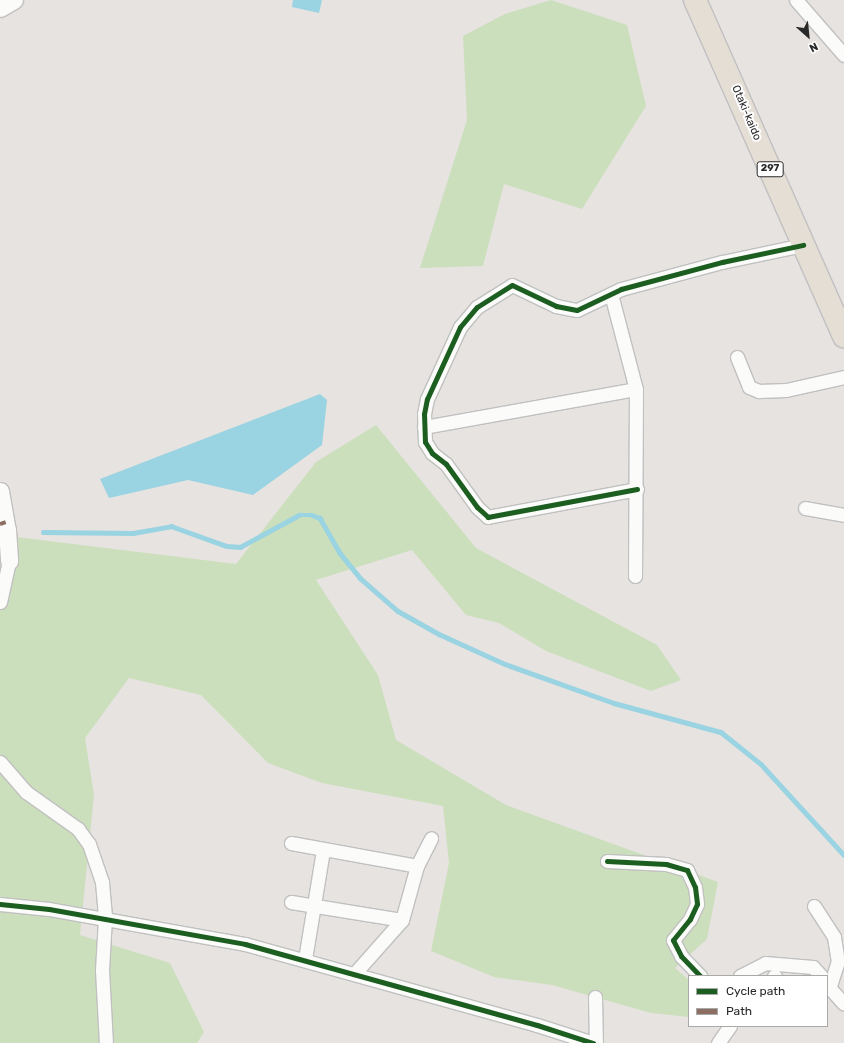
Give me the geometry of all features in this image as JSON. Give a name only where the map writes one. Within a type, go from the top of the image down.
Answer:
[{"type":"highway","name":"Otaki-kaido","points":[[695,0],[844,337]]},
{"type":"street","points":[[0,8],[14,0]]},
{"type":"street","points":[[796,0],[844,54]]},
{"type":"street","points":[[637,489],[488,517],[477,507],[446,464],[432,454],[425,442],[424,427],[427,399],[460,327],[477,306],[512,285],[556,306],[577,310],[611,294],[722,262],[804,245]]},
{"type":"street","points":[[611,294],[636,389],[637,489],[635,576]]},
{"type":"street","points":[[737,357],[749,387],[759,391],[786,390],[844,377]]},
{"type":"street","points":[[424,427],[636,389]]},
{"type":"street","points":[[0,491],[8,530],[9,561],[0,602]]},
{"type":"street","points":[[805,508],[844,515]]},
{"type":"street","points":[[0,762],[26,792],[78,829],[89,844],[102,882],[105,918],[102,970],[106,1043]]},
{"type":"street","points":[[354,974],[402,920],[417,866],[432,838]]},
{"type":"street","points":[[291,843],[417,866]]},
{"type":"street","points":[[305,959],[323,850]]},
{"type":"street","points":[[607,861],[666,864],[687,870],[695,887],[697,904],[690,919],[673,940],[682,956],[699,975]]},
{"type":"street","points":[[291,902],[402,920]]},
{"type":"street","points":[[0,904],[105,918],[245,944],[305,959],[593,1043]]},
{"type":"street","points":[[814,906],[834,936],[838,961],[828,978]]},
{"type":"street","points":[[742,975],[765,963],[813,967],[820,975]]},
{"type":"street","points":[[828,984],[844,1004]]},
{"type":"street","points":[[595,997],[596,1043]]},
{"type":"street","points":[[718,1043],[729,1027]]},
{"type":"green space","points":[[551,0],[627,25],[646,106],[582,209],[504,184],[483,266],[420,268],[467,120],[463,36],[505,14]]},
{"type":"green space","points":[[376,425],[476,548],[657,645],[681,680],[651,691],[546,651],[499,623],[466,615],[412,550],[316,580],[378,675],[396,740],[506,805],[718,882],[707,939],[675,968],[688,979],[688,1017],[651,1013],[552,985],[494,977],[431,951],[449,863],[443,806],[322,783],[268,763],[201,695],[129,678],[85,738],[94,795],[80,935],[170,963],[204,1032],[197,1043],[0,1043],[0,535],[236,564],[316,462]]},
{"type":"water","points":[[293,0],[322,0],[319,13],[292,7]]},
{"type":"water","points":[[320,394],[327,400],[322,445],[253,495],[188,480],[109,498],[100,479]]},
{"type":"waterway","points":[[43,532],[133,533],[171,526],[227,546],[240,547],[299,515],[312,515],[320,518],[340,553],[360,578],[398,611],[439,634],[505,664],[614,703],[721,732],[761,764],[844,855]]},
{"type":"marked path","points":[[0,524],[6,522]]},
{"type":"cycle path","points":[[637,489],[488,517],[477,507],[446,464],[432,453],[425,442],[424,414],[427,399],[460,327],[477,307],[512,285],[556,306],[577,310],[621,289],[722,262],[803,245]]},
{"type":"cycle path","points":[[607,861],[666,864],[687,870],[695,887],[697,904],[690,919],[673,940],[681,956],[699,975]]},
{"type":"cycle path","points":[[0,904],[49,909],[245,944],[537,1025],[593,1043]]}]
